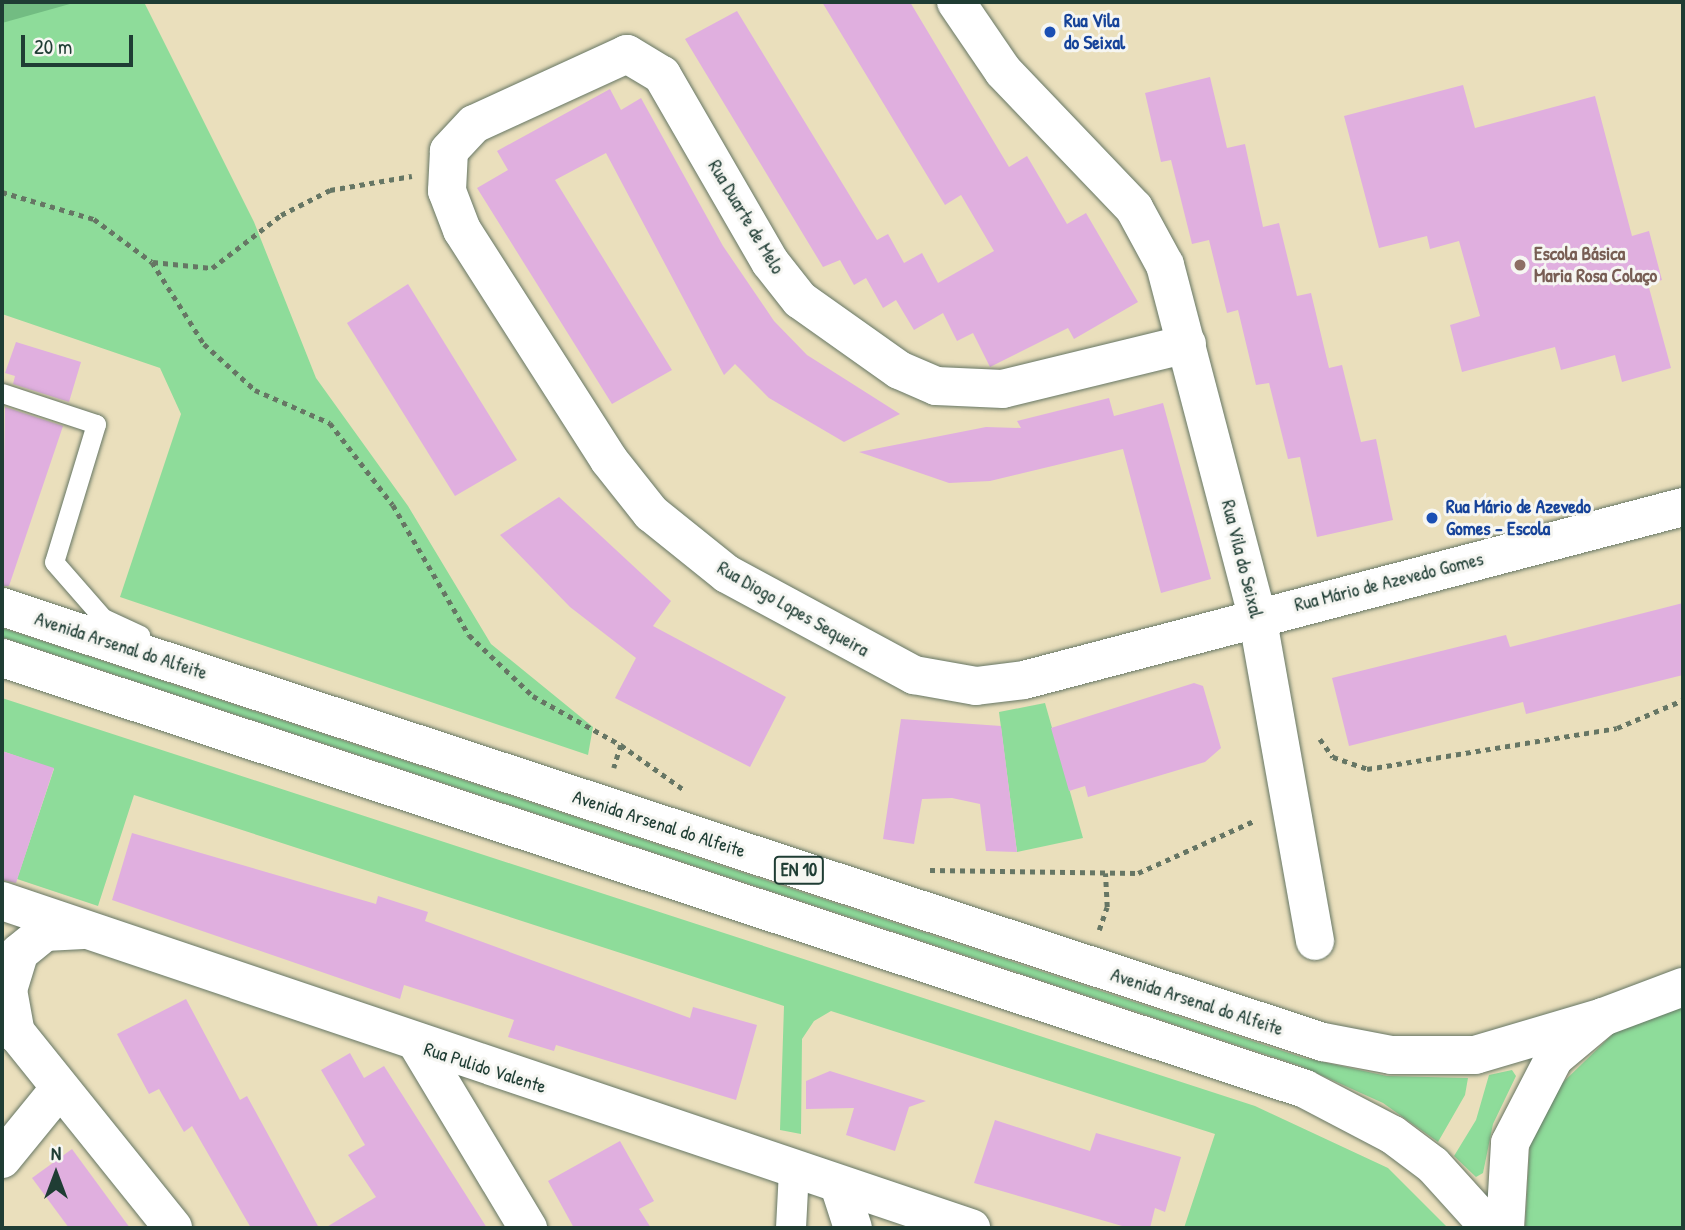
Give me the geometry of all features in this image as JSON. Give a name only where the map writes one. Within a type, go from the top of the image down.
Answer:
[{"type":"street","name":"Rua Vila do Seixal","points":[[956,2],[1003,71],[1134,208],[1165,265],[1257,615],[1315,941]]},
{"type":"street","name":"Rua Duarte de Melo","points":[[445,170],[458,137],[535,93],[605,60],[627,54],[648,61],[662,75],[770,262],[800,300],[836,331],[936,386],[1003,389],[1187,344]]},
{"type":"street","name":"Rua Diogo Lopes Sequeira","points":[[445,170],[462,230],[629,488],[727,574],[811,624],[914,675],[976,686],[1024,680],[1257,615]]},
{"type":"street","name":"Rua Mário de Azevedo Gomes","points":[[1257,615],[1683,507]]},
{"type":"street","name":"Avenida Arsenal do Alfeite","points":[[2,607],[601,805],[1357,1049],[1475,1055],[1603,1017],[1683,987]]},
{"type":"street","name":"EN 10","points":[[2,658],[1305,1089],[1393,1135],[1443,1174],[1490,1228]]},
{"type":"street","name":"Rua Pulido Valente","points":[[2,901],[418,1045],[971,1228]]},
{"type":"street","points":[[90,930],[45,932],[19,953],[8,990],[9,1024],[173,1228]]},
{"type":"street","points":[[1505,1228],[1504,1174],[1520,1112],[1555,1058],[1603,1017]]},
{"type":"street","points":[[418,1045],[528,1228]]},
{"type":"street","points":[[2,1159],[59,1089]]},
{"type":"street","points":[[791,1228],[794,1171]]},
{"type":"street","points":[[839,1185],[853,1228]]},
{"type":"lane","points":[[2,393],[96,424],[54,562],[78,590],[103,618],[265,694]]},
{"type":"path","points":[[152,262],[212,268],[281,215],[330,190],[445,170]]},
{"type":"path","points":[[2,192],[94,219],[152,262],[204,344],[255,390],[330,423],[393,505],[469,635],[533,696],[621,745],[691,794]]},
{"type":"path","points":[[1313,729],[1333,757],[1367,769],[1617,728],[1683,700]]},
{"type":"path","points":[[601,805],[621,745]]},
{"type":"path","points":[[925,869],[1138,873],[1290,804]]},
{"type":"path","points":[[1097,937],[1107,907],[1105,873]]},
{"type":"green space","points":[[2,2],[144,2],[254,222],[316,378],[408,506],[491,644],[593,727],[588,755],[120,597],[181,414],[160,368],[2,314]]},
{"type":"green space","points":[[2,2],[77,2],[2,23]]},
{"type":"green space","points":[[2,628],[1304,1058],[1387,1076],[1468,1078],[1465,1095],[1438,1142],[1383,1103],[1301,1066],[2,637]]},
{"type":"green space","points":[[2,698],[1255,1106],[1388,1168],[1448,1228],[1184,1228],[1215,1134],[831,1011],[814,1021],[802,1039],[801,1134],[780,1130],[784,1006],[134,795],[98,906],[17,879],[54,769],[2,751]]},
{"type":"green space","points":[[1045,703],[1083,838],[1017,852],[999,712]]},
{"type":"green space","points":[[1683,1006],[1683,1228],[1525,1228],[1530,1143],[1554,1091],[1616,1031]]},
{"type":"green space","points":[[1512,1070],[1516,1076],[1493,1124],[1483,1173],[1476,1177],[1454,1156],[1476,1120],[1489,1075]]},
{"type":"building","points":[[822,2],[910,2],[1009,167],[1027,156],[1067,224],[1086,213],[1138,302],[1074,339],[1068,328],[990,367],[973,333],[957,341],[943,313],[914,330],[896,300],[883,308],[866,278],[854,285],[840,260],[823,267],[685,39],[737,11],[877,240],[888,234],[904,263],[922,253],[938,283],[994,251],[961,195],[945,205]]},
{"type":"building","points":[[1210,77],[1227,148],[1245,144],[1263,227],[1279,223],[1297,296],[1311,293],[1329,368],[1342,365],[1361,442],[1376,439],[1393,520],[1317,537],[1300,457],[1288,459],[1269,383],[1256,385],[1238,310],[1227,313],[1209,240],[1192,244],[1171,160],[1161,162],[1145,93]]},
{"type":"building","points":[[1463,85],[1475,128],[1595,96],[1632,236],[1649,231],[1662,280],[1648,284],[1671,368],[1622,382],[1615,355],[1561,370],[1555,347],[1462,372],[1450,325],[1480,316],[1459,241],[1430,249],[1427,236],[1379,248],[1344,116]]},
{"type":"building","points":[[610,89],[621,110],[641,98],[723,246],[774,321],[807,355],[900,414],[844,442],[769,398],[735,364],[724,375],[606,153],[555,180],[672,370],[612,404],[477,188],[508,170],[497,151]]},
{"type":"building","points":[[408,284],[517,460],[455,496],[347,323]]},
{"type":"building","points":[[16,342],[81,362],[69,402],[13,384],[15,376],[5,373]]},
{"type":"building","points":[[1109,398],[1114,416],[1163,403],[1211,579],[1161,593],[1123,449],[990,481],[949,483],[859,452],[986,427],[1021,428],[1017,421]]},
{"type":"building","points":[[5,407],[63,426],[9,586],[2,586]]},
{"type":"building","points":[[559,497],[671,601],[653,626],[786,697],[750,767],[615,698],[636,658],[570,607],[500,535]]},
{"type":"building","points":[[1683,603],[1683,675],[1526,714],[1523,702],[1349,746],[1332,678],[1506,635],[1510,647]]},
{"type":"building","points":[[1194,683],[1203,686],[1221,748],[1205,762],[1088,797],[1085,786],[1069,791],[1051,728]]},
{"type":"building","points":[[901,719],[1001,726],[1017,852],[986,851],[980,804],[952,798],[922,799],[914,844],[883,839]]},
{"type":"building","points":[[2,751],[54,768],[16,883],[2,880]]},
{"type":"building","points":[[132,833],[376,904],[378,896],[428,912],[425,921],[690,1018],[693,1007],[757,1025],[736,1100],[556,1045],[554,1051],[508,1037],[514,1020],[404,985],[400,999],[112,900]]},
{"type":"building","points":[[186,999],[240,1100],[247,1096],[319,1228],[251,1228],[192,1126],[184,1132],[159,1089],[149,1094],[117,1034]]},
{"type":"building","points":[[350,1053],[364,1078],[384,1066],[487,1228],[325,1228],[376,1197],[348,1155],[365,1145],[321,1070]]},
{"type":"building","points":[[830,1071],[926,1101],[909,1107],[895,1151],[846,1135],[854,1108],[806,1109],[806,1081]]},
{"type":"building","points":[[995,1120],[1090,1151],[1096,1133],[1181,1157],[1165,1212],[1155,1208],[1150,1228],[1129,1228],[974,1183]]},
{"type":"building","points":[[620,1141],[654,1201],[639,1209],[651,1228],[574,1228],[548,1181]]},
{"type":"building","points":[[72,1149],[130,1228],[69,1228],[32,1178]]},
{"type":"place","name":"Rua Vila do Seixal","points":[[1050,32]]},
{"type":"place","name":"Escola Básica Maria Rosa Colaço","points":[[1520,265]]},
{"type":"place","name":"Rua Mário de Azevedo Gomes - Escola","points":[[1432,518]]}]
